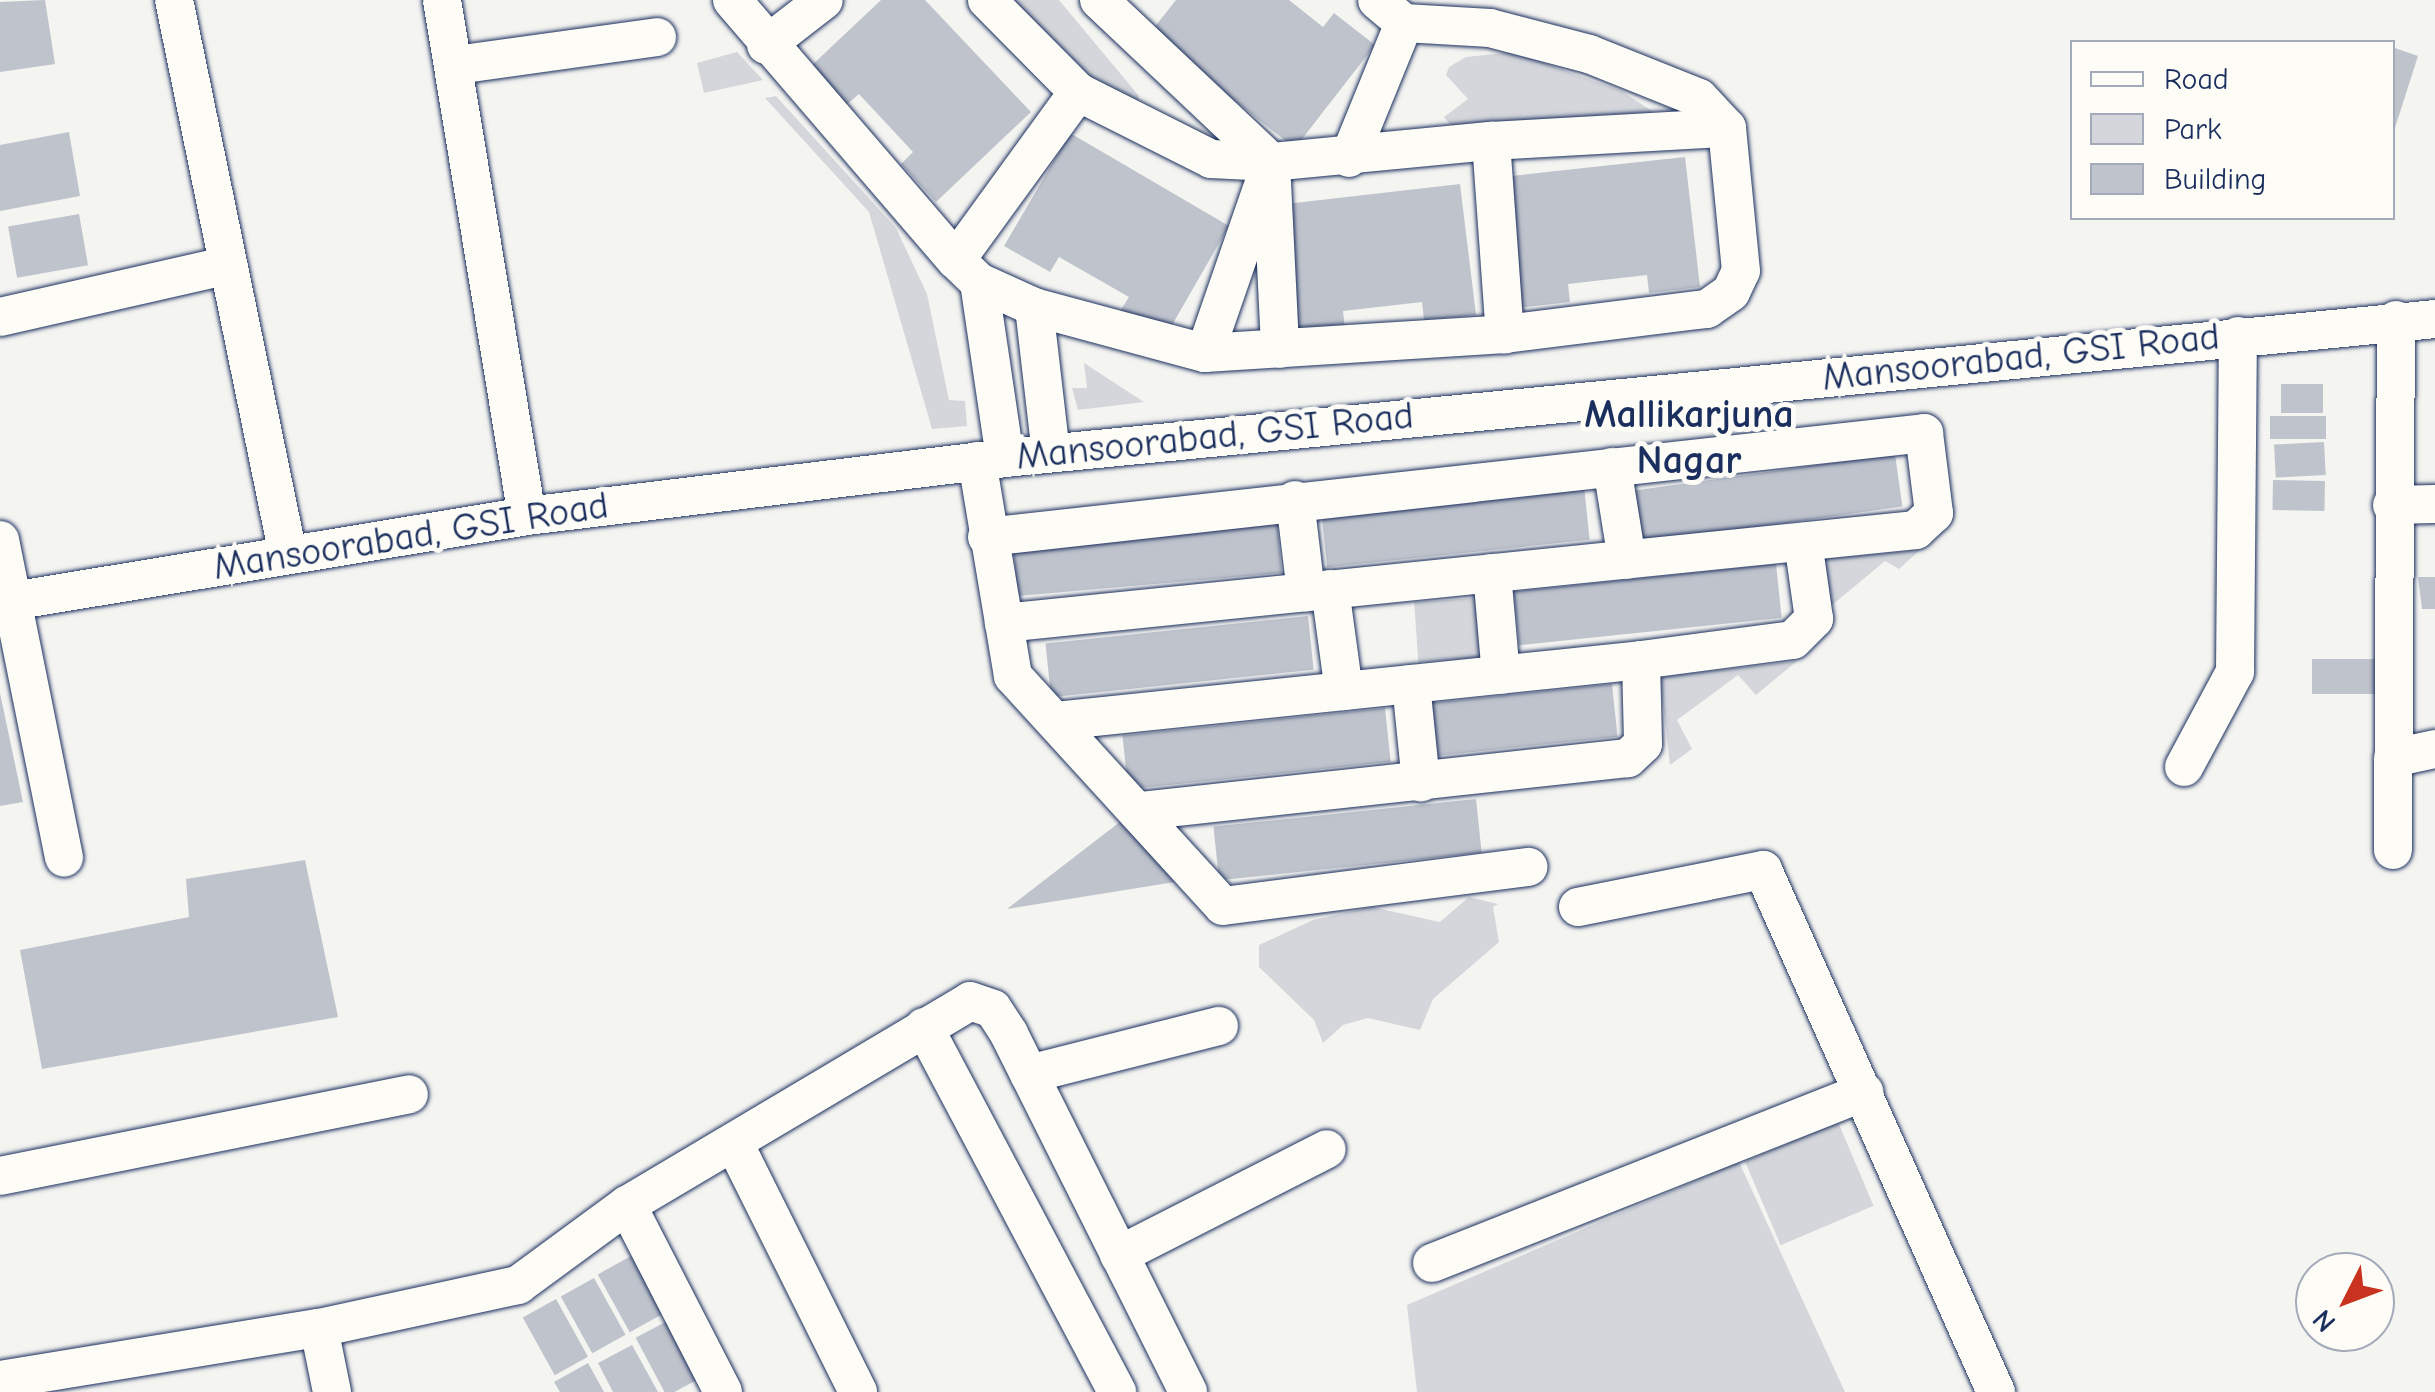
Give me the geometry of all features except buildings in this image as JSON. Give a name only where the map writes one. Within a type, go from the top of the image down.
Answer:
[{"type":"street","points":[[174,0],[288,554]]},
{"type":"street","points":[[442,0],[456,66],[526,516]]},
{"type":"street","points":[[732,0],[766,46],[968,271],[1034,306],[1205,353],[1505,334],[1708,308],[1731,292],[1741,271],[1727,128],[1698,98],[1588,54],[1490,28],[1391,11],[1349,158]]},
{"type":"street","points":[[766,46],[824,0]]},
{"type":"street","points":[[987,0],[1078,92],[1211,159],[1271,162],[1349,158],[1491,141],[1727,128]]},
{"type":"street","points":[[1099,0],[1140,13],[1271,162],[1280,348]]},
{"type":"street","points":[[456,66],[657,38]]},
{"type":"street","points":[[1078,92],[968,271],[991,460],[988,537],[1012,676],[1223,906],[1530,866]]},
{"type":"street","points":[[1491,141],[1505,334]]},
{"type":"street","points":[[1205,353],[1271,162]]},
{"type":"street","points":[[0,318],[228,265]]},
{"type":"street","points":[[1034,306],[1051,453]]},
{"type":"street","name":"Mansoorabad, GSI Road","points":[[6,602],[526,516],[1051,453],[2435,319]]},
{"type":"street","points":[[2393,850],[2396,320]]},
{"type":"street","points":[[2184,766],[2235,672],[2238,336]]},
{"type":"street","points":[[988,537],[1924,433],[1934,512],[1916,530],[1004,623]]},
{"type":"street","points":[[1612,467],[1627,560]]},
{"type":"street","points":[[1295,500],[1344,692]]},
{"type":"street","points":[[2392,506],[2435,504]]},
{"type":"street","points":[[0,540],[6,602],[64,858]]},
{"type":"street","points":[[1056,721],[1641,660],[1793,640],[1814,619],[1802,542]]},
{"type":"street","points":[[1492,573],[1501,675]]},
{"type":"street","points":[[1137,811],[1628,758],[1643,744],[1641,660]]},
{"type":"street","points":[[1411,684],[1421,782]]},
{"type":"street","points":[[2393,758],[2435,749]]},
{"type":"street","points":[[1578,907],[1763,870],[1996,1392]]},
{"type":"street","points":[[0,1380],[318,1328],[518,1284],[627,1205],[970,1001],[993,1010],[1029,1074],[1188,1392]]},
{"type":"street","points":[[1029,1074],[1219,1026]]},
{"type":"street","points":[[924,1027],[1117,1392]]},
{"type":"street","points":[[1432,1263],[1864,1092]]},
{"type":"street","points":[[0,1176],[409,1094]]},
{"type":"street","points":[[734,1143],[858,1392]]},
{"type":"street","points":[[1119,1254],[1327,1149]]},
{"type":"street","points":[[627,1205],[723,1392]]},
{"type":"street","points":[[318,1328],[332,1392]]},
{"type":"green space","points":[[991,0],[1059,0],[1139,96],[1135,114]]},
{"type":"green space","points":[[737,52],[763,80],[704,93],[697,63]]},
{"type":"green space","points":[[1513,52],[1622,91],[1671,124],[1472,151],[1444,117],[1468,99],[1446,75],[1449,67],[1466,57]]},
{"type":"green space","points":[[776,96],[896,228],[927,294],[949,400],[965,401],[967,426],[932,429],[869,212],[765,98]]},
{"type":"green space","points":[[1084,363],[1144,402],[1078,410],[1072,388],[1087,388]]},
{"type":"green space","points":[[1920,550],[1899,569],[1885,561],[1831,606],[1824,559]]},
{"type":"green space","points":[[1476,598],[1480,658],[1418,662],[1414,602]]},
{"type":"green space","points":[[1797,661],[1756,695],[1738,675],[1677,720],[1692,749],[1670,765],[1660,677]]},
{"type":"green space","points":[[1469,897],[1498,904],[1493,907],[1499,942],[1433,999],[1420,1030],[1368,1018],[1343,1025],[1323,1043],[1314,1020],[1259,967],[1259,945],[1313,920],[1372,907],[1440,922]]},
{"type":"green space","points":[[1838,1122],[1874,1206],[1781,1245],[1745,1161]]},
{"type":"green space","points":[[1739,1162],[1845,1392],[1417,1392],[1407,1305]]},
{"type":"district","name":"Mallikarjuna Nagar","points":[[1689,437]]}]
